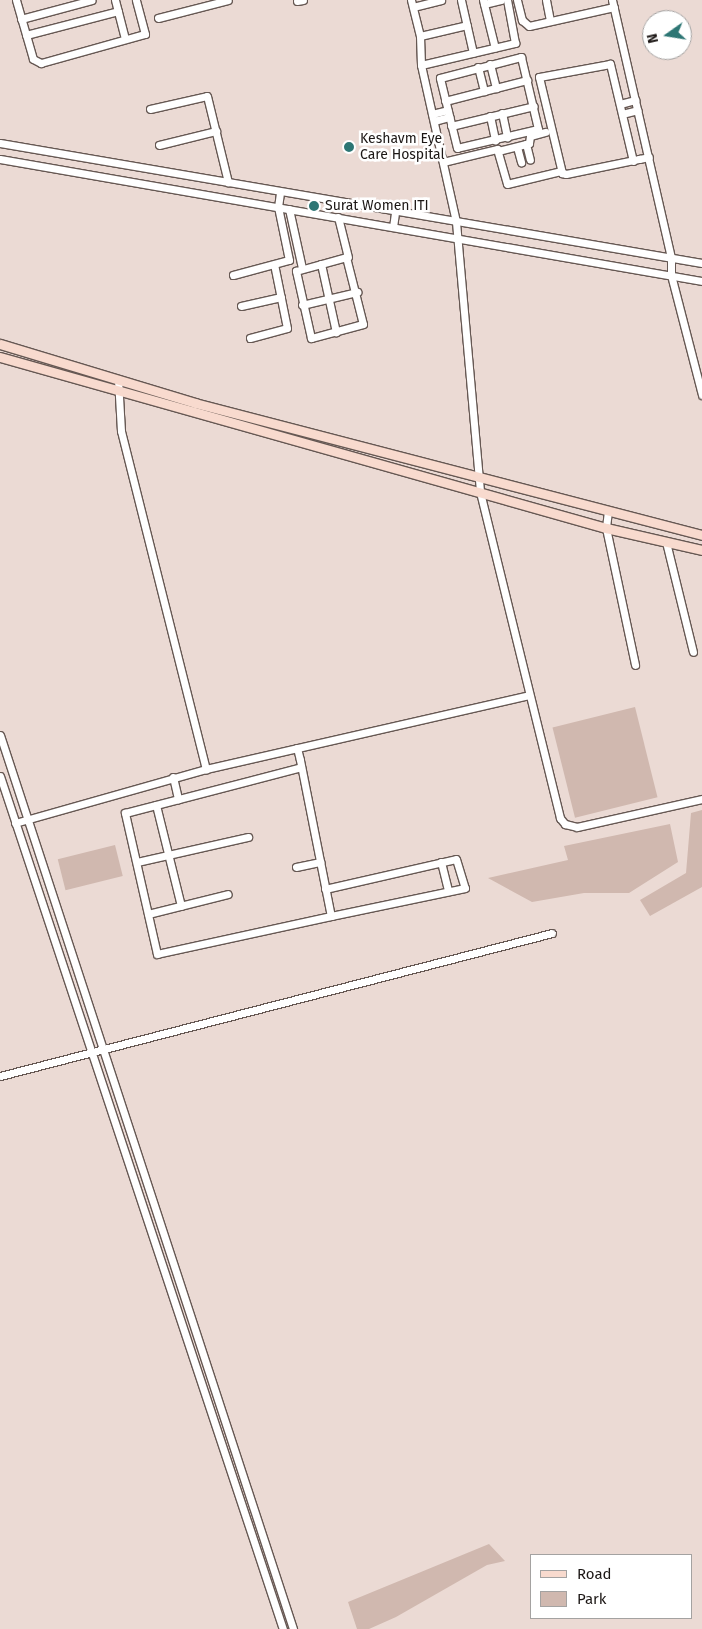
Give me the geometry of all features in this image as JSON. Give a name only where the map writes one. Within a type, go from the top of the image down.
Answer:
[{"type":"main road","points":[[0,344],[118,379],[481,478],[702,535]]},
{"type":"main road","points":[[0,357],[118,392],[606,528],[702,550]]},
{"type":"street","points":[[16,0],[33,59],[41,63],[145,34],[136,0]]},
{"type":"street","points":[[21,19],[92,0]]},
{"type":"street","points":[[115,0],[125,39]]},
{"type":"street","points":[[158,18],[201,3],[228,0]]},
{"type":"street","points":[[441,0],[412,3],[420,36],[421,66],[456,222],[481,478],[480,492],[528,695],[565,824],[577,827],[702,799]]},
{"type":"street","points":[[461,0],[473,53]]},
{"type":"street","points":[[495,48],[484,2],[501,0]]},
{"type":"street","points":[[421,66],[515,43],[507,0]]},
{"type":"street","points":[[517,0],[525,24],[550,21],[613,3],[671,258],[671,276],[702,395]]},
{"type":"street","points":[[546,0],[550,21]]},
{"type":"street","points":[[26,35],[118,11]]},
{"type":"street","points":[[420,36],[466,25]]},
{"type":"street","points":[[521,57],[538,129],[458,148],[440,78],[478,68],[521,57]]},
{"type":"street","points":[[490,64],[496,88]]},
{"type":"street","points":[[561,171],[539,77],[609,64],[633,161]]},
{"type":"street","points":[[478,68],[484,91]]},
{"type":"street","points":[[445,101],[527,80]]},
{"type":"street","points":[[150,109],[204,95],[216,131],[228,182]]},
{"type":"street","points":[[620,104],[635,100]]},
{"type":"street","points":[[451,126],[534,106]]},
{"type":"street","points":[[622,114],[638,110]]},
{"type":"street","points":[[502,113],[507,137]]},
{"type":"street","points":[[433,117],[448,114]]},
{"type":"street","points":[[490,116],[495,140]]},
{"type":"street","points":[[159,145],[216,131]]},
{"type":"street","points":[[530,160],[526,144],[530,136],[545,132]]},
{"type":"street","points":[[0,143],[702,263]]},
{"type":"street","points":[[443,162],[526,144]]},
{"type":"street","points":[[517,146],[520,162]]},
{"type":"street","points":[[498,151],[506,184],[561,171],[566,174],[649,157]]},
{"type":"street","points":[[0,159],[702,281]]},
{"type":"street","points":[[233,275],[289,259],[278,207],[280,192]]},
{"type":"street","points":[[289,209],[302,268]]},
{"type":"street","points":[[393,227],[395,212]]},
{"type":"street","points":[[338,217],[357,292],[363,324],[311,338],[295,274],[302,268],[348,257]]},
{"type":"street","points":[[250,338],[287,328],[274,264]]},
{"type":"street","points":[[321,264],[336,332]]},
{"type":"street","points":[[302,305],[357,292]]},
{"type":"street","points":[[241,306],[281,297]]},
{"type":"street","points":[[118,379],[121,430],[206,769]]},
{"type":"street","points":[[608,511],[606,528],[635,665]]},
{"type":"street","points":[[666,542],[693,652]]},
{"type":"street","points":[[15,823],[173,777],[528,695]]},
{"type":"street","points":[[0,735],[293,1629]]},
{"type":"street","points":[[297,748],[331,916]]},
{"type":"street","points":[[301,767],[125,813],[157,954],[465,888],[456,859],[325,889]]},
{"type":"street","points":[[0,776],[90,1053],[284,1629]]},
{"type":"street","points":[[173,777],[178,798]]},
{"type":"street","points":[[156,805],[181,906]]},
{"type":"street","points":[[137,862],[248,838]]},
{"type":"street","points":[[296,867],[320,862]]},
{"type":"street","points":[[441,862],[448,891]]},
{"type":"street","points":[[148,914],[228,894]]},
{"type":"street","points":[[0,1076],[420,970],[552,933]]},
{"type":"green space","points":[[635,707],[657,797],[575,818],[553,728]]},
{"type":"green space","points":[[702,810],[702,887],[650,916],[640,900],[686,873],[691,813]]},
{"type":"green space","points":[[670,824],[678,862],[629,893],[584,893],[532,902],[488,878],[568,860],[564,846]]},
{"type":"green space","points":[[115,845],[123,876],[65,890],[58,859]]},
{"type":"green space","points":[[489,1544],[505,1561],[487,1565],[396,1617],[369,1629],[357,1629],[348,1602]]},
{"type":"place","name":"Keshavm Eye Care Hospital","points":[[349,147]]},
{"type":"place","name":"Surat Women ITI","points":[[314,206]]}]
